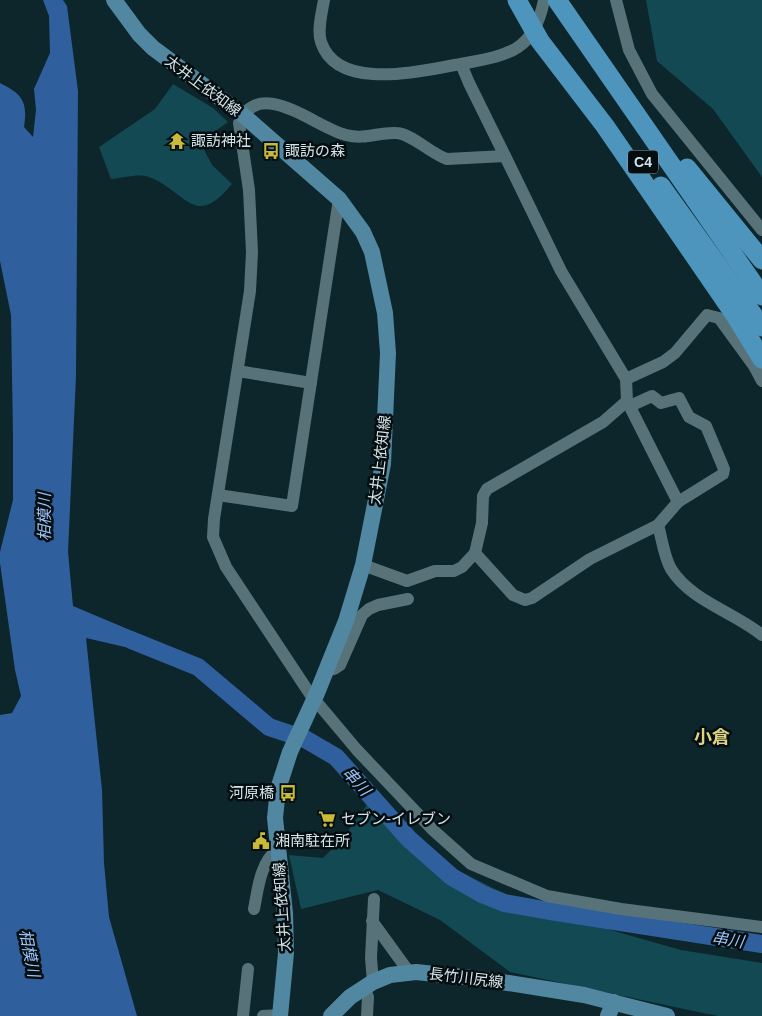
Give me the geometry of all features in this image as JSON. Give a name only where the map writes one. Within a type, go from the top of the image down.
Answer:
[{"type":"highway","name":"C4","points":[[518,0],[652,174],[762,327]]},
{"type":"highway","points":[[518,0],[540,41],[605,126],[735,315],[762,360]]},
{"type":"highway","name":"C4","points":[[556,0],[762,296]]},
{"type":"highway","points":[[578,31],[762,260]]},
{"type":"main road","name":"太井上依知線","points":[[114,0],[139,34],[153,48],[243,115],[338,199],[363,232],[372,252],[384,313],[388,353],[383,464],[363,565],[346,621],[327,670],[290,752],[278,789],[276,806],[277,850],[285,913],[286,952],[280,1016]]},
{"type":"main road","name":"長竹川尻線","points":[[331,1016],[369,984],[390,975],[409,972],[438,973],[495,981],[611,1009],[667,1016]]},
{"type":"street","points":[[324,0],[320,40],[324,50],[334,61],[356,72],[373,76],[499,57],[524,43],[540,19],[544,0]]},
{"type":"street","points":[[616,0],[626,39],[636,66],[652,94],[762,230]]},
{"type":"street","points":[[462,64],[469,83],[560,271],[626,379],[628,404],[678,502]]},
{"type":"street","points":[[506,156],[447,159],[438,156],[402,134],[395,133],[372,137],[346,135],[275,103],[262,102],[252,105],[243,115],[239,123],[249,190],[252,252],[250,291],[213,537],[226,567],[313,701],[433,830],[471,864],[547,896],[621,909],[762,927]]},
{"type":"street","points":[[218,495],[292,506],[338,199]]},
{"type":"street","points":[[626,379],[663,362],[675,353],[707,315],[711,315],[719,318],[754,366],[762,381]]},
{"type":"street","points":[[238,370],[310,383]]},
{"type":"street","points":[[363,565],[407,581],[435,571],[454,572],[462,567],[475,553],[482,523],[484,496],[487,489],[603,422],[628,404],[652,396],[661,403],[679,398],[684,404],[689,417],[706,426],[724,470],[723,474],[678,502],[658,525],[590,558],[532,598],[525,600],[513,595],[475,553]]},
{"type":"street","points":[[658,525],[670,568],[678,579],[692,592],[739,618],[762,635]]},
{"type":"street","points":[[327,670],[334,669],[340,665],[358,622],[369,609],[408,599]]},
{"type":"street","points":[[254,909],[262,872],[272,854],[277,850]]},
{"type":"street","points":[[367,1016],[374,899]]},
{"type":"street","points":[[372,921],[409,972]]},
{"type":"street","points":[[243,1016],[248,969]]},
{"type":"street","points":[[263,1016],[280,1016]]},
{"type":"shaded area","points":[[646,0],[762,0],[762,177],[713,109],[657,61]]},
{"type":"shaded area","points":[[173,84],[213,108],[228,122],[200,142],[212,165],[232,184],[219,198],[208,205],[198,206],[189,202],[159,182],[146,176],[111,179],[99,147],[155,109]]},
{"type":"shaded area","points":[[371,799],[443,863],[495,889],[551,913],[681,950],[762,963],[762,1016],[718,1016],[510,972],[440,920],[378,890],[301,909],[289,855],[323,858],[343,838]]},
{"type":"water","name":"相模川","points":[[43,0],[63,0],[67,6],[78,91],[76,376],[68,552],[73,606],[156,641],[151,653],[86,638],[102,790],[104,863],[109,917],[137,1016],[0,1016],[0,715],[12,713],[21,696],[15,670],[0,563],[0,552],[13,500],[13,436],[11,315],[0,261],[0,83],[14,91],[22,99],[25,111],[24,127],[33,137],[36,110],[34,89],[50,53],[49,16]]},
{"type":"waterway","name":"串川","points":[[131,640],[198,667],[269,727],[305,739],[336,757],[409,839],[452,877],[482,894],[504,903],[762,944]]},
{"type":"place","name":"諏訪神社","points":[[177,141]]},
{"type":"place","name":"諏訪の森","points":[[271,151]]},
{"type":"place","name":"河原橋","points":[[288,793]]},
{"type":"place","name":"セブン-イレブン","points":[[327,819]]},
{"type":"place","name":"湘南駐在所","points":[[261,841]]},
{"type":"district","name":"小倉","points":[[712,737]]}]
